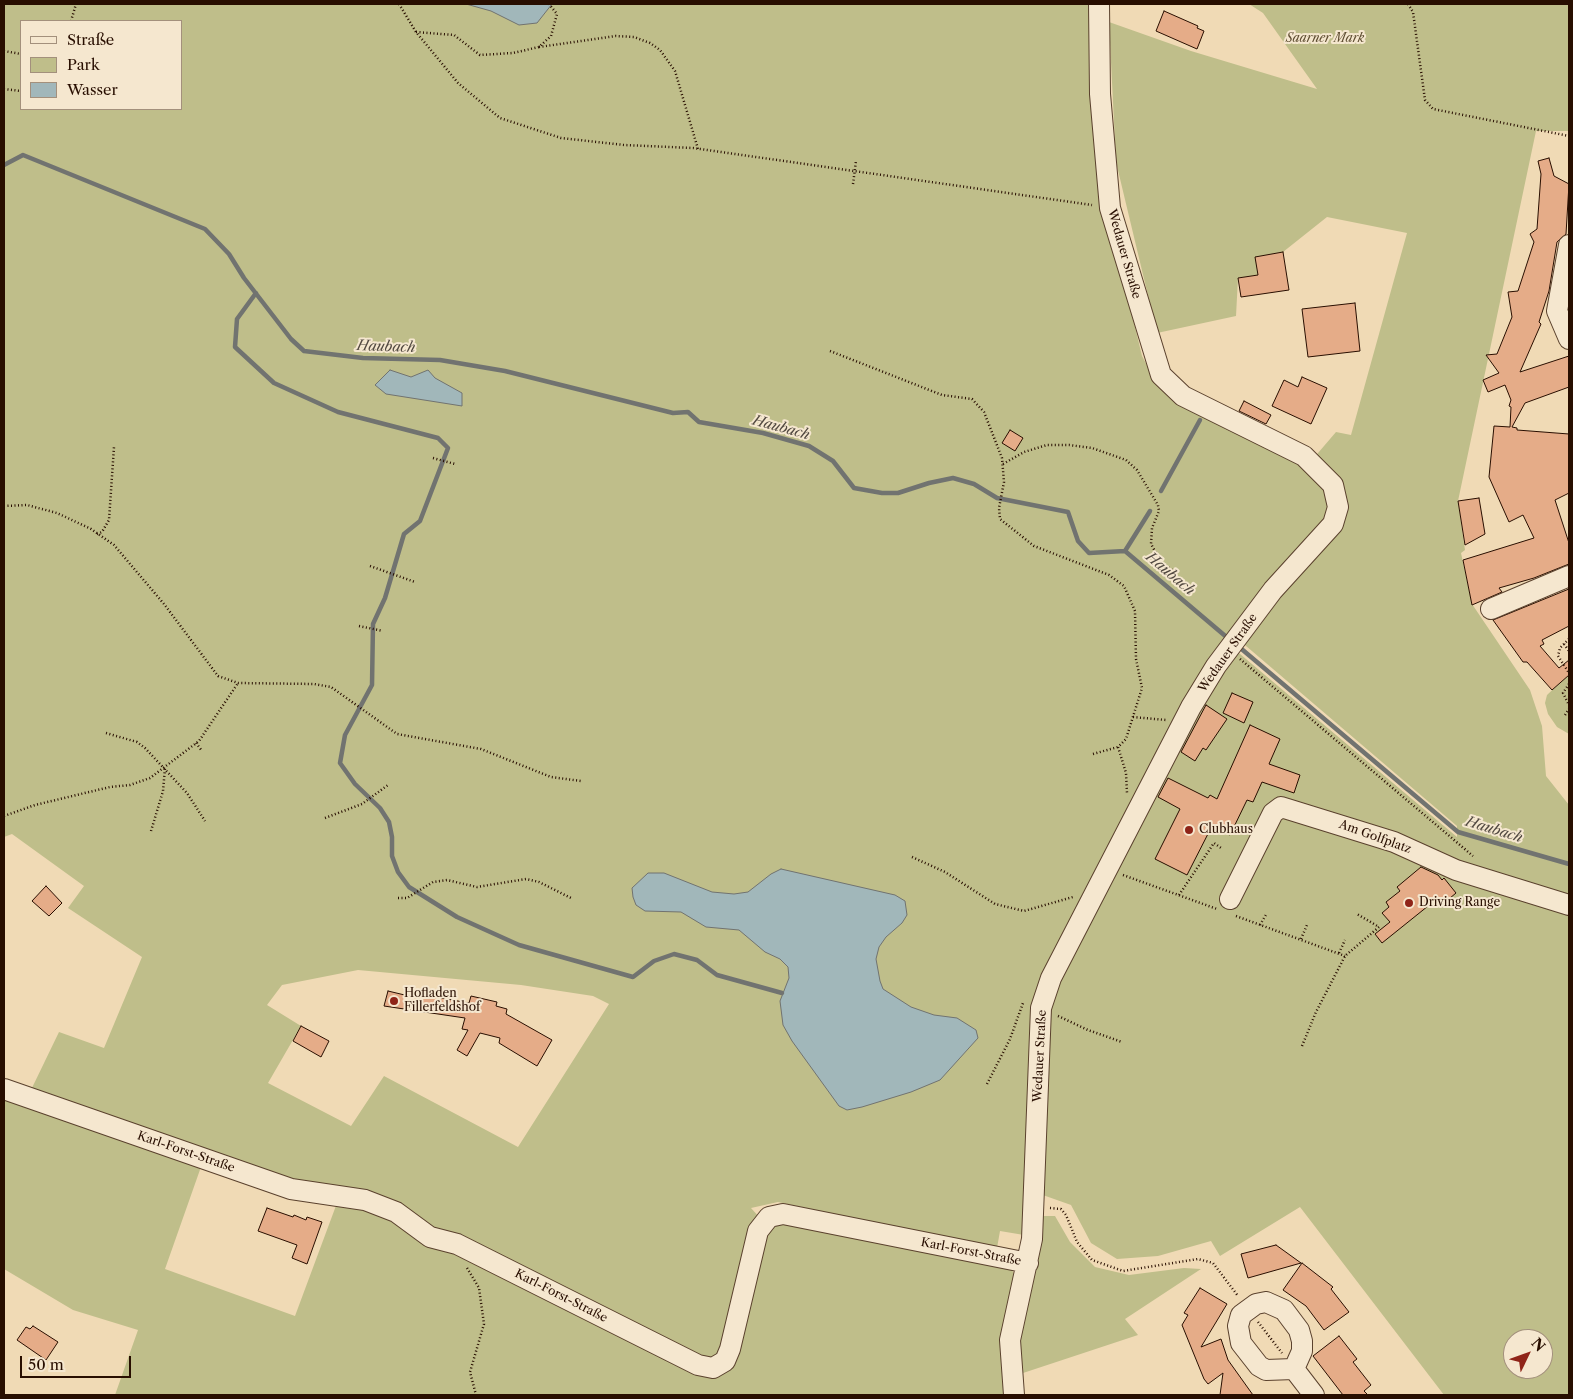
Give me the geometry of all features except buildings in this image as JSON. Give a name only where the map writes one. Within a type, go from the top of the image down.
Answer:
[{"type":"street","name":"Wedauer Straße","points":[[1014,1395],[1010,1340],[1028,1263],[1032,1240],[1034,1207],[1034,1001],[1051,978],[1183,722],[1233,643],[1273,590],[1333,524],[1338,506],[1333,485],[1304,456],[1183,396],[1161,375],[1110,208],[1100,94],[1099,4]]},
{"type":"street","points":[[1569,245],[1557,311],[1569,339]]},
{"type":"street","points":[[1491,609],[1569,576]]},
{"type":"street","name":"Am Golfplatz","points":[[1230,900],[1273,813],[1281,807],[1394,842],[1456,870],[1569,905]]},
{"type":"street","name":"Karl-Forst-Straße","points":[[4,1089],[291,1189],[365,1200],[396,1212],[430,1237],[456,1244],[698,1365],[713,1368],[725,1361],[730,1349],[758,1231],[769,1217],[783,1214],[1028,1263]]},
{"type":"street","points":[[1294,1369],[1314,1395]]},
{"type":"path","points":[[71,20],[76,4]]},
{"type":"path","points":[[399,4],[416,32],[458,82],[500,118],[561,138],[624,145],[698,149],[1110,208]]},
{"type":"path","points":[[539,47],[548,40],[554,29],[557,14],[553,6],[549,4]]},
{"type":"path","points":[[1408,4],[1413,12],[1425,100],[1433,109],[1569,136]]},
{"type":"path","points":[[416,32],[454,35],[480,55],[513,53],[539,47],[616,36],[634,37],[650,43],[660,50],[675,71],[698,149]]},
{"type":"path","points":[[4,51],[20,54]]},
{"type":"path","points":[[4,89],[20,91]]},
{"type":"path","points":[[853,184],[856,161]]},
{"type":"path","points":[[830,351],[942,395],[972,399],[984,412],[1003,464],[1004,482],[999,508],[1000,519],[1034,546],[1109,575],[1124,586],[1135,611],[1136,659],[1142,688],[1126,739],[1118,747],[1093,754]]},
{"type":"path","points":[[1003,464],[1024,452],[1047,445],[1092,448],[1126,460],[1136,470],[1158,505],[1159,511],[1152,528],[1151,544],[1161,562],[1172,570]]},
{"type":"path","points":[[98,534],[102,532],[108,520],[114,447]]},
{"type":"path","points":[[433,458],[455,464]]},
{"type":"path","points":[[4,506],[27,505],[57,513],[98,534],[114,545],[136,569],[218,676],[238,684],[314,684],[331,687],[397,734],[481,750],[552,776],[582,781]]},
{"type":"path","points":[[370,566],[415,582]]},
{"type":"path","points":[[359,626],[383,631]]},
{"type":"path","points":[[1569,639],[1558,656],[1569,673]]},
{"type":"path","points":[[1233,643],[1474,857]]},
{"type":"path","points":[[1564,644],[1569,651]]},
{"type":"path","points":[[4,816],[35,805],[110,787],[130,785],[150,778],[196,743],[238,684]]},
{"type":"path","points":[[1565,716],[1569,707],[1563,693],[1569,684]]},
{"type":"path","points":[[1133,717],[1183,722]]},
{"type":"path","points":[[106,733],[137,742],[165,768],[187,793],[204,821]]},
{"type":"path","points":[[196,743],[202,751]]},
{"type":"path","points":[[1118,747],[1126,773],[1127,796]]},
{"type":"path","points":[[151,831],[159,809],[165,768]]},
{"type":"path","points":[[325,818],[362,804],[388,785]]},
{"type":"path","points":[[1179,895],[1214,843],[1221,848]]},
{"type":"path","points":[[912,858],[945,872],[995,904],[1024,911],[1078,896],[1073,904]]},
{"type":"path","points":[[398,898],[406,898],[423,886],[433,882],[447,880],[477,887],[526,879],[539,882],[571,898]]},
{"type":"path","points":[[1260,924],[1267,913]]},
{"type":"path","points":[[1302,1046],[1316,1012],[1345,956],[1379,927],[1357,914]]},
{"type":"path","points":[[1301,939],[1307,925]]},
{"type":"path","points":[[1339,953],[1346,940]]},
{"type":"path","points":[[987,1084],[1010,1040],[1034,1001],[1088,1030],[1122,1042]]},
{"type":"path","points":[[1034,1207],[1061,1209],[1066,1215],[1077,1242],[1092,1260],[1123,1271],[1198,1259]]},
{"type":"path","points":[[456,1244],[460,1256],[479,1288],[484,1324],[470,1372],[476,1395]]},
{"type":"green space","name":"Saarner Mark","points":[[4,4],[1090,4],[1108,214],[1142,356],[1158,386],[1179,405],[1306,467],[1336,432],[1351,435],[1407,233],[1327,217],[1283,252],[1256,257],[1258,275],[1238,278],[1236,316],[1157,333],[1116,162],[1109,22],[1191,51],[1317,89],[1263,13],[1249,4],[1569,4],[1569,131],[1536,131],[1458,501],[1465,550],[1461,553],[1472,604],[1530,690],[1542,726],[1546,776],[1569,805],[1569,1395],[1444,1395],[1300,1207],[1220,1256],[1211,1241],[1158,1256],[1117,1259],[1091,1243],[1071,1205],[1040,1194],[1024,1235],[1000,1231],[997,1248],[778,1202],[751,1208],[770,1229],[785,1222],[1010,1268],[1017,1277],[1007,1395],[115,1395],[138,1330],[73,1310],[4,1269],[4,1099],[202,1164],[165,1269],[295,1316],[337,1203],[287,1182],[30,1092],[59,1032],[104,1048],[142,957],[68,908],[84,886],[12,834],[4,837]],"holes":[[[1232,634],[1457,826],[1457,837],[1227,643]],[[358,970],[521,985],[593,996],[609,1004],[518,1147],[384,1076],[351,1126],[268,1083],[301,1026],[267,1005],[282,985]]]},
{"type":"green space","points":[[1569,674],[1569,734],[1557,727],[1548,714],[1545,703],[1547,695]]},
{"type":"green space","points":[[1038,1216],[1055,1216],[1070,1242],[1095,1267],[1129,1275],[1184,1268],[1201,1269],[1125,1319],[1138,1335],[1017,1375],[1014,1345]]},
{"type":"water","points":[[466,4],[552,4],[537,23],[519,25],[491,11]]},
{"type":"water","points":[[390,370],[411,377],[428,370],[435,378],[462,393],[462,406],[386,394],[375,385]]},
{"type":"water","points":[[781,869],[895,895],[905,901],[907,915],[902,923],[886,937],[879,947],[876,959],[883,989],[911,1007],[934,1015],[957,1018],[976,1030],[978,1038],[940,1080],[911,1092],[862,1107],[847,1110],[839,1106],[792,1041],[783,1025],[780,1001],[789,978],[788,967],[780,959],[765,952],[739,930],[706,927],[681,912],[645,911],[636,905],[633,897],[632,888],[648,873],[664,873],[712,892],[734,894],[748,892],[771,874]]},
{"type":"waterway","name":"Haubach","points":[[4,165],[23,155],[205,229],[229,254],[244,278],[291,339],[304,351],[363,358],[440,360],[505,371],[673,413],[688,412],[699,422],[763,433],[809,446],[833,461],[854,488],[882,493],[898,493],[953,478],[974,484],[997,498],[1068,512],[1078,541],[1089,553],[1125,551],[1230,640]]},
{"type":"waterway","points":[[256,293],[237,319],[235,347],[274,383],[338,412],[438,438],[448,448],[420,521],[404,534],[385,598],[373,624],[372,685],[345,735],[340,763],[355,784],[380,808],[389,822],[392,837],[392,856],[398,872],[409,887],[457,917],[519,945],[633,977],[654,961],[674,954],[697,960],[717,975],[782,993]]},
{"type":"waterway","points":[[1161,491],[1200,420]]},
{"type":"waterway","points":[[1125,551],[1150,511]]},
{"type":"waterway","name":"Haubach","points":[[1238,646],[1458,832],[1569,864]]},
{"type":"place","name":"Clubhaus","points":[[1189,830]]},
{"type":"place","name":"Driving Range","points":[[1409,903]]},
{"type":"place","name":"Hofladen Fillerfeldshof","points":[[394,1001]]}]
